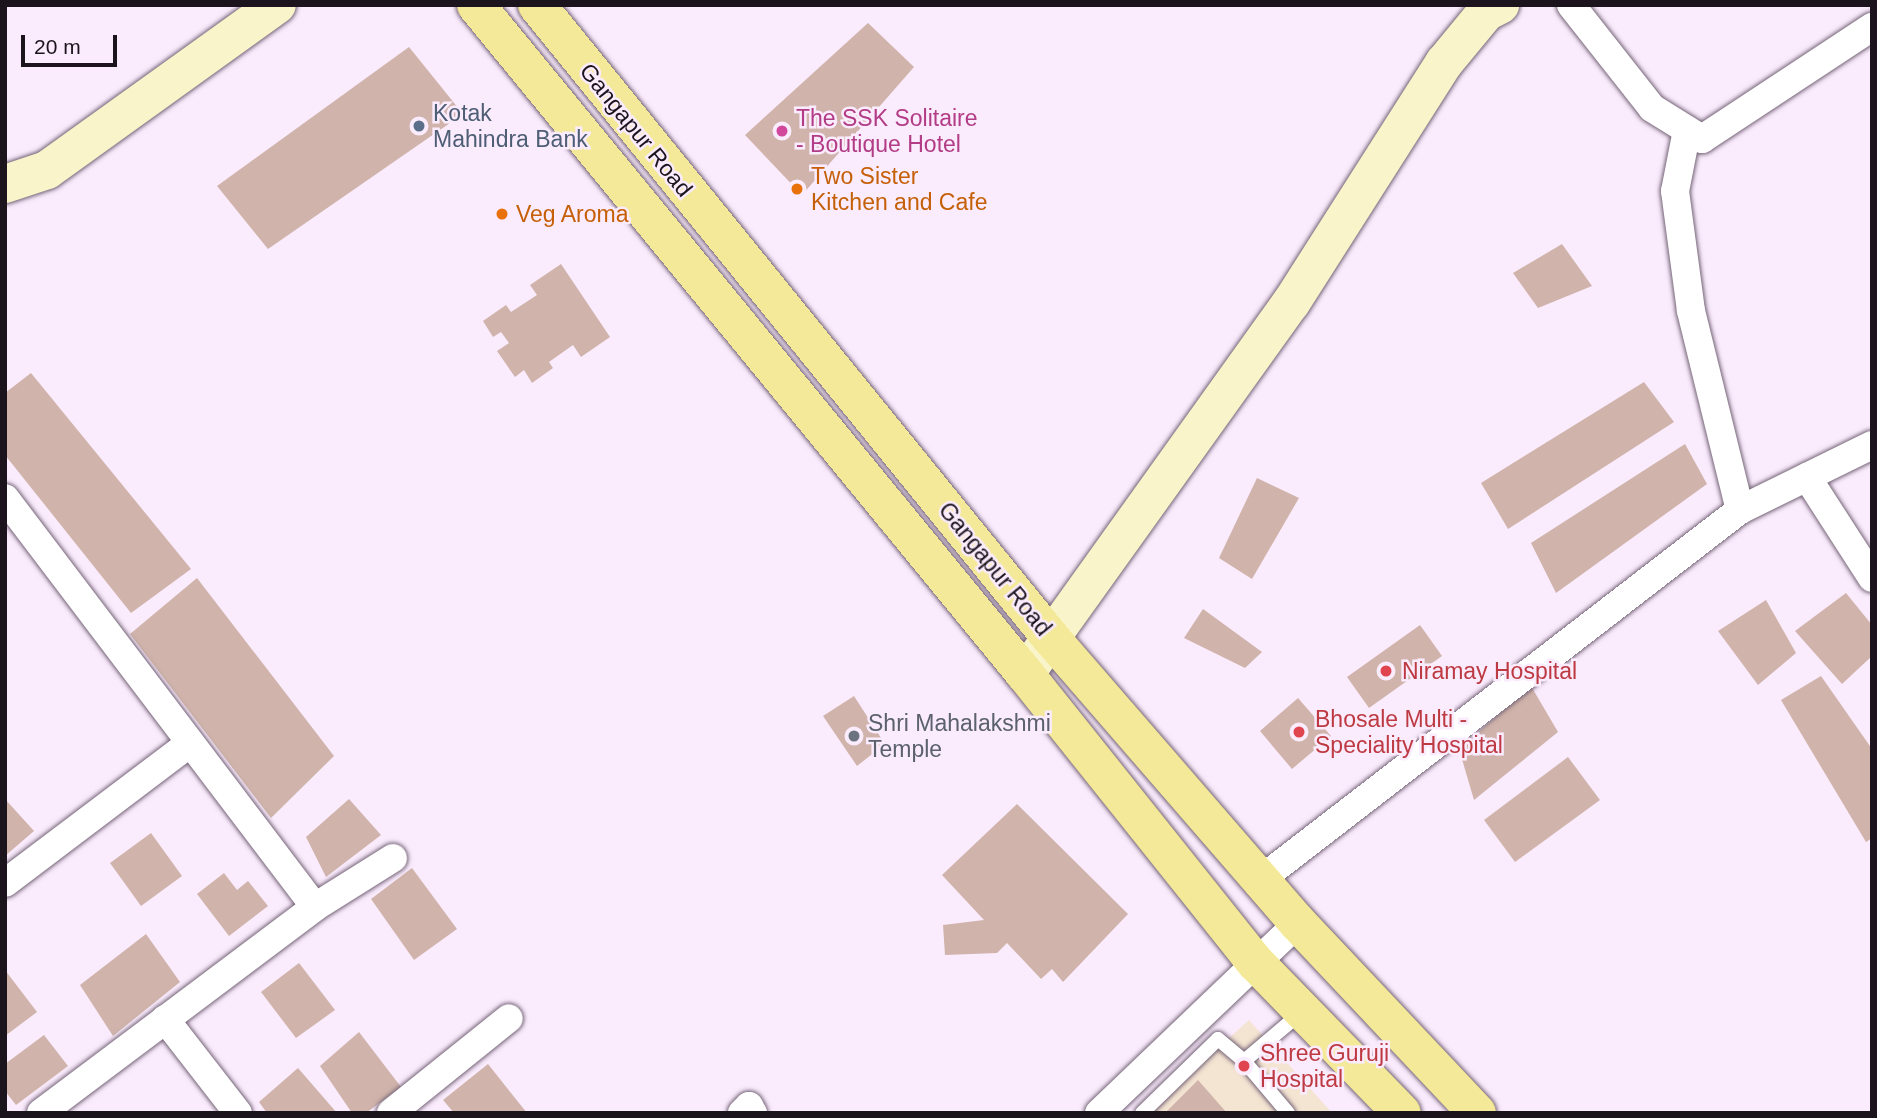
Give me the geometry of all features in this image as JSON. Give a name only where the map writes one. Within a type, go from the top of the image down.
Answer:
[{"type":"main road","name":"Gangapur Road","points":[[476,5],[1026,674],[1256,963],[1402,1113]]},
{"type":"main road","name":"Gangapur Road","points":[[537,5],[1051,638],[1298,923],[1477,1113]]},
{"type":"street","points":[[5,184],[47,170],[277,5]]},
{"type":"street","points":[[1571,5],[1652,108],[1702,139],[1872,27]]},
{"type":"street","points":[[1026,674],[1291,303],[1444,63],[1489,7]]},
{"type":"street","points":[[1687,130],[1675,191],[1691,311],[1740,510]]},
{"type":"street","points":[[1260,880],[1740,510],[1872,445]]},
{"type":"street","points":[[1807,477],[1872,578]]},
{"type":"street","points":[[5,498],[314,908]]},
{"type":"street","points":[[5,883],[190,743]]},
{"type":"street","points":[[41,1113],[314,908],[393,858]]},
{"type":"street","points":[[1099,1113],[1298,923]]},
{"type":"street","points":[[391,1113],[509,1018]]},
{"type":"street","points":[[165,1019],[238,1113]]},
{"type":"street","points":[[742,1113],[749,1106],[753,1113]]},
{"type":"lane","points":[[1244,1061],[1303,1011]]},
{"type":"lane","points":[[1142,1113],[1218,1040],[1244,1061],[1288,1113]]},
{"type":"shaded area","name":"Shree Guruji Hospital","points":[[1249,1020],[1332,1113],[1146,1113]]},
{"type":"building","points":[[868,23],[914,67],[802,195],[745,135]]},
{"type":"building","points":[[409,47],[463,114],[268,249],[217,186]]},
{"type":"building","points":[[1562,244],[1592,286],[1538,308],[1513,273]]},
{"type":"building","points":[[561,264],[610,337],[581,357],[573,345],[549,362],[553,368],[532,383],[524,370],[515,377],[497,351],[509,343],[501,332],[493,337],[483,321],[506,305],[511,312],[537,295],[530,285]]},
{"type":"building","points":[[31,373],[191,569],[131,613],[5,455],[5,393]]},
{"type":"building","points":[[1644,382],[1674,422],[1508,529],[1481,483]]},
{"type":"building","points":[[1685,444],[1707,484],[1556,593],[1531,543]]},
{"type":"building","points":[[1257,478],[1299,498],[1252,579],[1219,558]]},
{"type":"building","points":[[197,578],[334,756],[271,818],[130,634]]},
{"type":"building","points":[[1846,593],[1872,625],[1872,656],[1842,684],[1795,631]]},
{"type":"building","points":[[1766,600],[1796,653],[1758,685],[1718,631]]},
{"type":"building","points":[[1203,609],[1262,652],[1245,668],[1184,638]]},
{"type":"building","points":[[1420,625],[1442,656],[1369,708],[1347,677]]},
{"type":"building","points":[[1821,676],[1872,749],[1872,838],[1866,842],[1781,700]]},
{"type":"building","points":[[1531,686],[1558,732],[1474,800],[1459,749]]},
{"type":"building","points":[[854,696],[885,744],[857,766],[823,716]]},
{"type":"building","points":[[1298,698],[1331,736],[1292,769],[1260,731]]},
{"type":"building","points":[[1568,757],[1600,800],[1515,862],[1484,820]]},
{"type":"building","points":[[5,799],[34,831],[5,856]]},
{"type":"building","points":[[349,799],[381,835],[326,877],[306,837]]},
{"type":"building","points":[[1017,804],[1128,914],[1063,982],[1052,969],[1041,979],[1007,943],[997,953],[945,955],[943,925],[984,920],[942,875]]},
{"type":"building","points":[[151,833],[182,876],[141,906],[110,863]]},
{"type":"building","points":[[412,868],[457,929],[414,960],[371,899]]},
{"type":"building","points":[[224,873],[237,890],[248,881],[268,906],[229,936],[197,894]]},
{"type":"building","points":[[146,934],[180,982],[113,1036],[80,985]]},
{"type":"building","points":[[299,963],[335,1010],[296,1038],[261,992]]},
{"type":"building","points":[[5,970],[37,1012],[5,1036]]},
{"type":"building","points":[[359,1032],[401,1087],[366,1113],[352,1113],[320,1066]]},
{"type":"building","points":[[44,1035],[68,1066],[16,1105],[5,1091],[5,1064]]},
{"type":"building","points":[[488,1064],[527,1113],[454,1113],[443,1100]]},
{"type":"building","points":[[298,1068],[337,1113],[267,1113],[259,1102]]},
{"type":"building","name":"Shree Guruji Hospital","points":[[1198,1080],[1227,1113],[1165,1113]]},
{"type":"place","name":"Kotak Mahindra Bank","points":[[419,126]]},
{"type":"place","name":"The SSK Solitaire - Boutique Hotel","points":[[782,131]]},
{"type":"place","name":"Two Sister Kitchen and Cafe","points":[[797,189]]},
{"type":"place","name":"Veg Aroma","points":[[502,214]]},
{"type":"place","name":"Niramay Hospital","points":[[1386,671]]},
{"type":"place","name":"Bhosale Multi - Speciality Hospital","points":[[1299,732]]},
{"type":"place","name":"Shri Mahalakshmi Temple","points":[[854,736]]},
{"type":"place","name":"Shree Guruji Hospital","points":[[1244,1066]]}]
